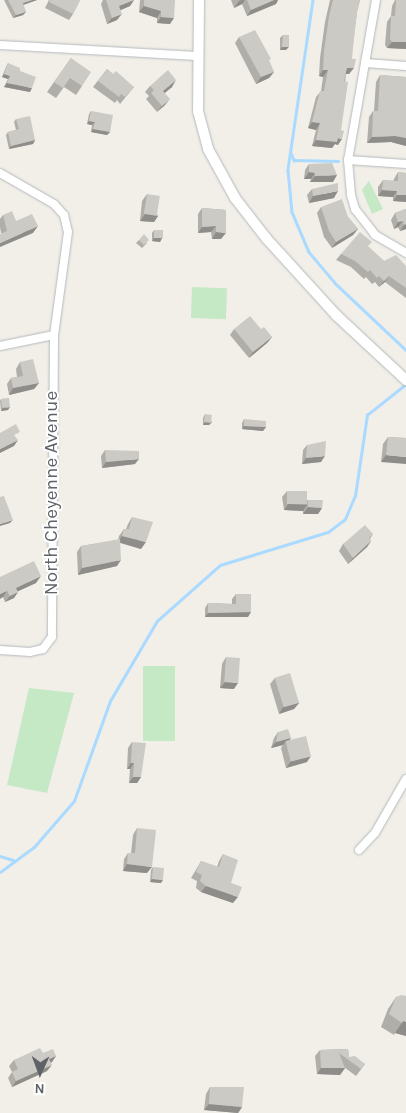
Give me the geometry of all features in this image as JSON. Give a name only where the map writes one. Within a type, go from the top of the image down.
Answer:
[{"type":"street","points":[[200,0],[197,56],[198,111],[208,149],[235,198],[336,315],[406,380]]},
{"type":"street","points":[[376,0],[348,160],[354,209],[374,235],[406,253]]},
{"type":"street","points":[[0,45],[197,56]]},
{"type":"street","points":[[365,63],[406,66]]},
{"type":"street","points":[[348,160],[406,164]]},
{"type":"street","name":"North Cheyenne Avenue","points":[[0,173],[54,204],[64,215],[68,232],[54,335],[52,637],[43,649],[30,652],[0,650]]},
{"type":"street","points":[[0,346],[54,335]]},
{"type":"street","points":[[359,850],[375,833],[406,779]]},
{"type":"green space","points":[[369,181],[383,209],[372,214],[362,190]]},
{"type":"green space","points":[[192,287],[227,288],[226,319],[191,318]]},
{"type":"green space","points":[[143,666],[175,666],[175,741],[143,741]]},
{"type":"green space","points":[[29,688],[74,693],[47,793],[7,785]]},
{"type":"building","points":[[8,0],[32,0],[23,3],[26,12],[16,15]]},
{"type":"building","points":[[50,0],[80,0],[73,14],[49,2]]},
{"type":"building","points":[[106,0],[134,0],[119,6],[122,14],[112,18]]},
{"type":"building","points":[[144,0],[175,0],[174,18],[161,17],[161,11],[144,6]]},
{"type":"building","points":[[247,0],[274,0],[251,10]]},
{"type":"building","points":[[333,0],[360,0],[352,59],[356,59],[354,68],[347,68],[344,81],[348,82],[341,130],[344,131],[342,139],[338,138],[337,142],[316,140],[320,123],[312,122],[320,91],[324,91],[328,70],[323,70],[324,51]]},
{"type":"building","points":[[396,0],[406,0],[406,42],[392,42],[390,39],[391,16],[395,16]]},
{"type":"building","points":[[255,30],[271,59],[269,60],[274,72],[261,77],[239,37]]},
{"type":"building","points":[[283,35],[289,35],[289,47],[282,47]]},
{"type":"building","points":[[71,58],[91,72],[82,86],[70,78],[63,88],[54,82]]},
{"type":"building","points":[[8,63],[20,68],[20,71],[36,77],[32,88],[7,83],[10,76],[4,74]]},
{"type":"building","points":[[107,69],[113,74],[116,71],[134,87],[125,97],[121,94],[119,97],[98,81]]},
{"type":"building","points":[[168,70],[176,80],[163,91],[170,99],[162,106],[151,93],[154,90],[150,86]]},
{"type":"building","points":[[380,75],[406,77],[406,138],[395,136],[372,137],[373,111],[378,111]]},
{"type":"building","points":[[91,111],[113,115],[110,132],[93,129],[95,122],[89,121]]},
{"type":"building","points":[[30,116],[35,140],[11,146],[8,132],[19,129],[16,119]]},
{"type":"building","points":[[332,163],[337,175],[315,176],[315,173],[309,172],[309,164]]},
{"type":"building","points":[[398,172],[406,173],[406,195],[397,195],[397,191],[382,190],[383,180],[398,181]]},
{"type":"building","points":[[338,183],[338,191],[313,196],[312,189]]},
{"type":"building","points":[[147,194],[160,196],[157,216],[144,214]]},
{"type":"building","points":[[342,199],[348,217],[358,229],[336,242],[329,231],[321,207]]},
{"type":"building","points":[[202,208],[226,210],[226,233],[216,232],[216,226],[202,227]]},
{"type":"building","points":[[406,209],[406,224],[404,225],[403,221],[398,222],[395,213]]},
{"type":"building","points":[[12,211],[16,221],[32,214],[38,226],[0,243],[0,234],[7,231],[3,215]]},
{"type":"building","points":[[154,230],[163,230],[163,238],[154,238]]},
{"type":"building","points":[[360,232],[372,242],[368,246],[384,261],[396,255],[406,266],[406,288],[389,276],[384,281],[379,276],[377,278],[370,270],[368,272],[355,261],[341,254]]},
{"type":"building","points":[[144,234],[149,240],[144,245],[139,240]]},
{"type":"building","points":[[250,316],[261,329],[264,327],[272,337],[253,352],[234,329]]},
{"type":"building","points":[[33,359],[39,383],[13,388],[11,378],[23,376],[20,362]]},
{"type":"building","points":[[9,398],[10,407],[2,408],[1,399]]},
{"type":"building","points":[[205,414],[212,415],[211,423],[204,422]]},
{"type":"building","points":[[244,419],[266,421],[266,427],[244,426]]},
{"type":"building","points":[[16,424],[20,432],[14,435],[18,440],[0,449],[0,433]]},
{"type":"building","points":[[388,437],[406,438],[406,457],[386,455]]},
{"type":"building","points":[[326,441],[325,456],[306,458],[307,445]]},
{"type":"building","points":[[105,450],[139,451],[139,459],[106,462]]},
{"type":"building","points":[[287,491],[307,491],[307,504],[287,504]]},
{"type":"building","points":[[4,496],[13,520],[0,524],[0,497]]},
{"type":"building","points":[[308,500],[323,500],[322,508],[308,507]]},
{"type":"building","points":[[132,517],[153,522],[146,542],[122,536],[124,529],[129,529]]},
{"type":"building","points":[[365,525],[373,534],[369,538],[371,541],[353,558],[343,544]]},
{"type":"building","points":[[120,539],[121,560],[82,568],[81,546]]},
{"type":"building","points":[[34,561],[41,576],[16,588],[18,592],[10,596],[7,591],[0,594],[0,577]]},
{"type":"building","points":[[236,594],[251,594],[251,612],[208,613],[208,603],[236,604]]},
{"type":"building","points":[[226,657],[240,658],[238,683],[224,682]]},
{"type":"building","points":[[290,673],[299,703],[284,707],[275,678]]},
{"type":"building","points":[[288,729],[291,738],[276,742],[278,732]]},
{"type":"building","points":[[306,736],[311,756],[291,761],[286,741]]},
{"type":"building","points":[[132,742],[146,743],[141,777],[133,777],[134,763],[131,763]]},
{"type":"building","points":[[137,828],[156,830],[152,867],[127,864],[128,853],[135,853]]},
{"type":"building","points":[[223,854],[238,860],[231,883],[242,887],[238,897],[206,886],[200,881],[202,875],[196,872],[201,861],[219,867]]},
{"type":"building","points":[[153,867],[164,868],[163,880],[152,879]]},
{"type":"building","points":[[406,996],[406,1022],[403,1021],[402,1023],[389,1014],[396,997]]},
{"type":"building","points":[[40,1048],[43,1053],[53,1049],[56,1056],[49,1059],[52,1065],[16,1081],[12,1072],[18,1069],[14,1060]]},
{"type":"building","points":[[348,1049],[349,1057],[355,1056],[365,1064],[361,1069],[339,1053],[345,1068],[321,1068],[320,1050]]},
{"type":"building","points":[[210,1087],[244,1087],[242,1107],[209,1104]]},
{"type":"waterway","points":[[313,0],[288,170],[292,212],[309,252],[336,284],[406,350]]},
{"type":"waterway","points":[[291,153],[294,160],[338,161]]},
{"type":"waterway","points":[[0,872],[34,847],[74,801],[110,701],[157,621],[220,565],[328,532],[345,519],[355,496],[367,415],[406,384]]},
{"type":"waterway","points":[[0,856],[13,860]]}]
